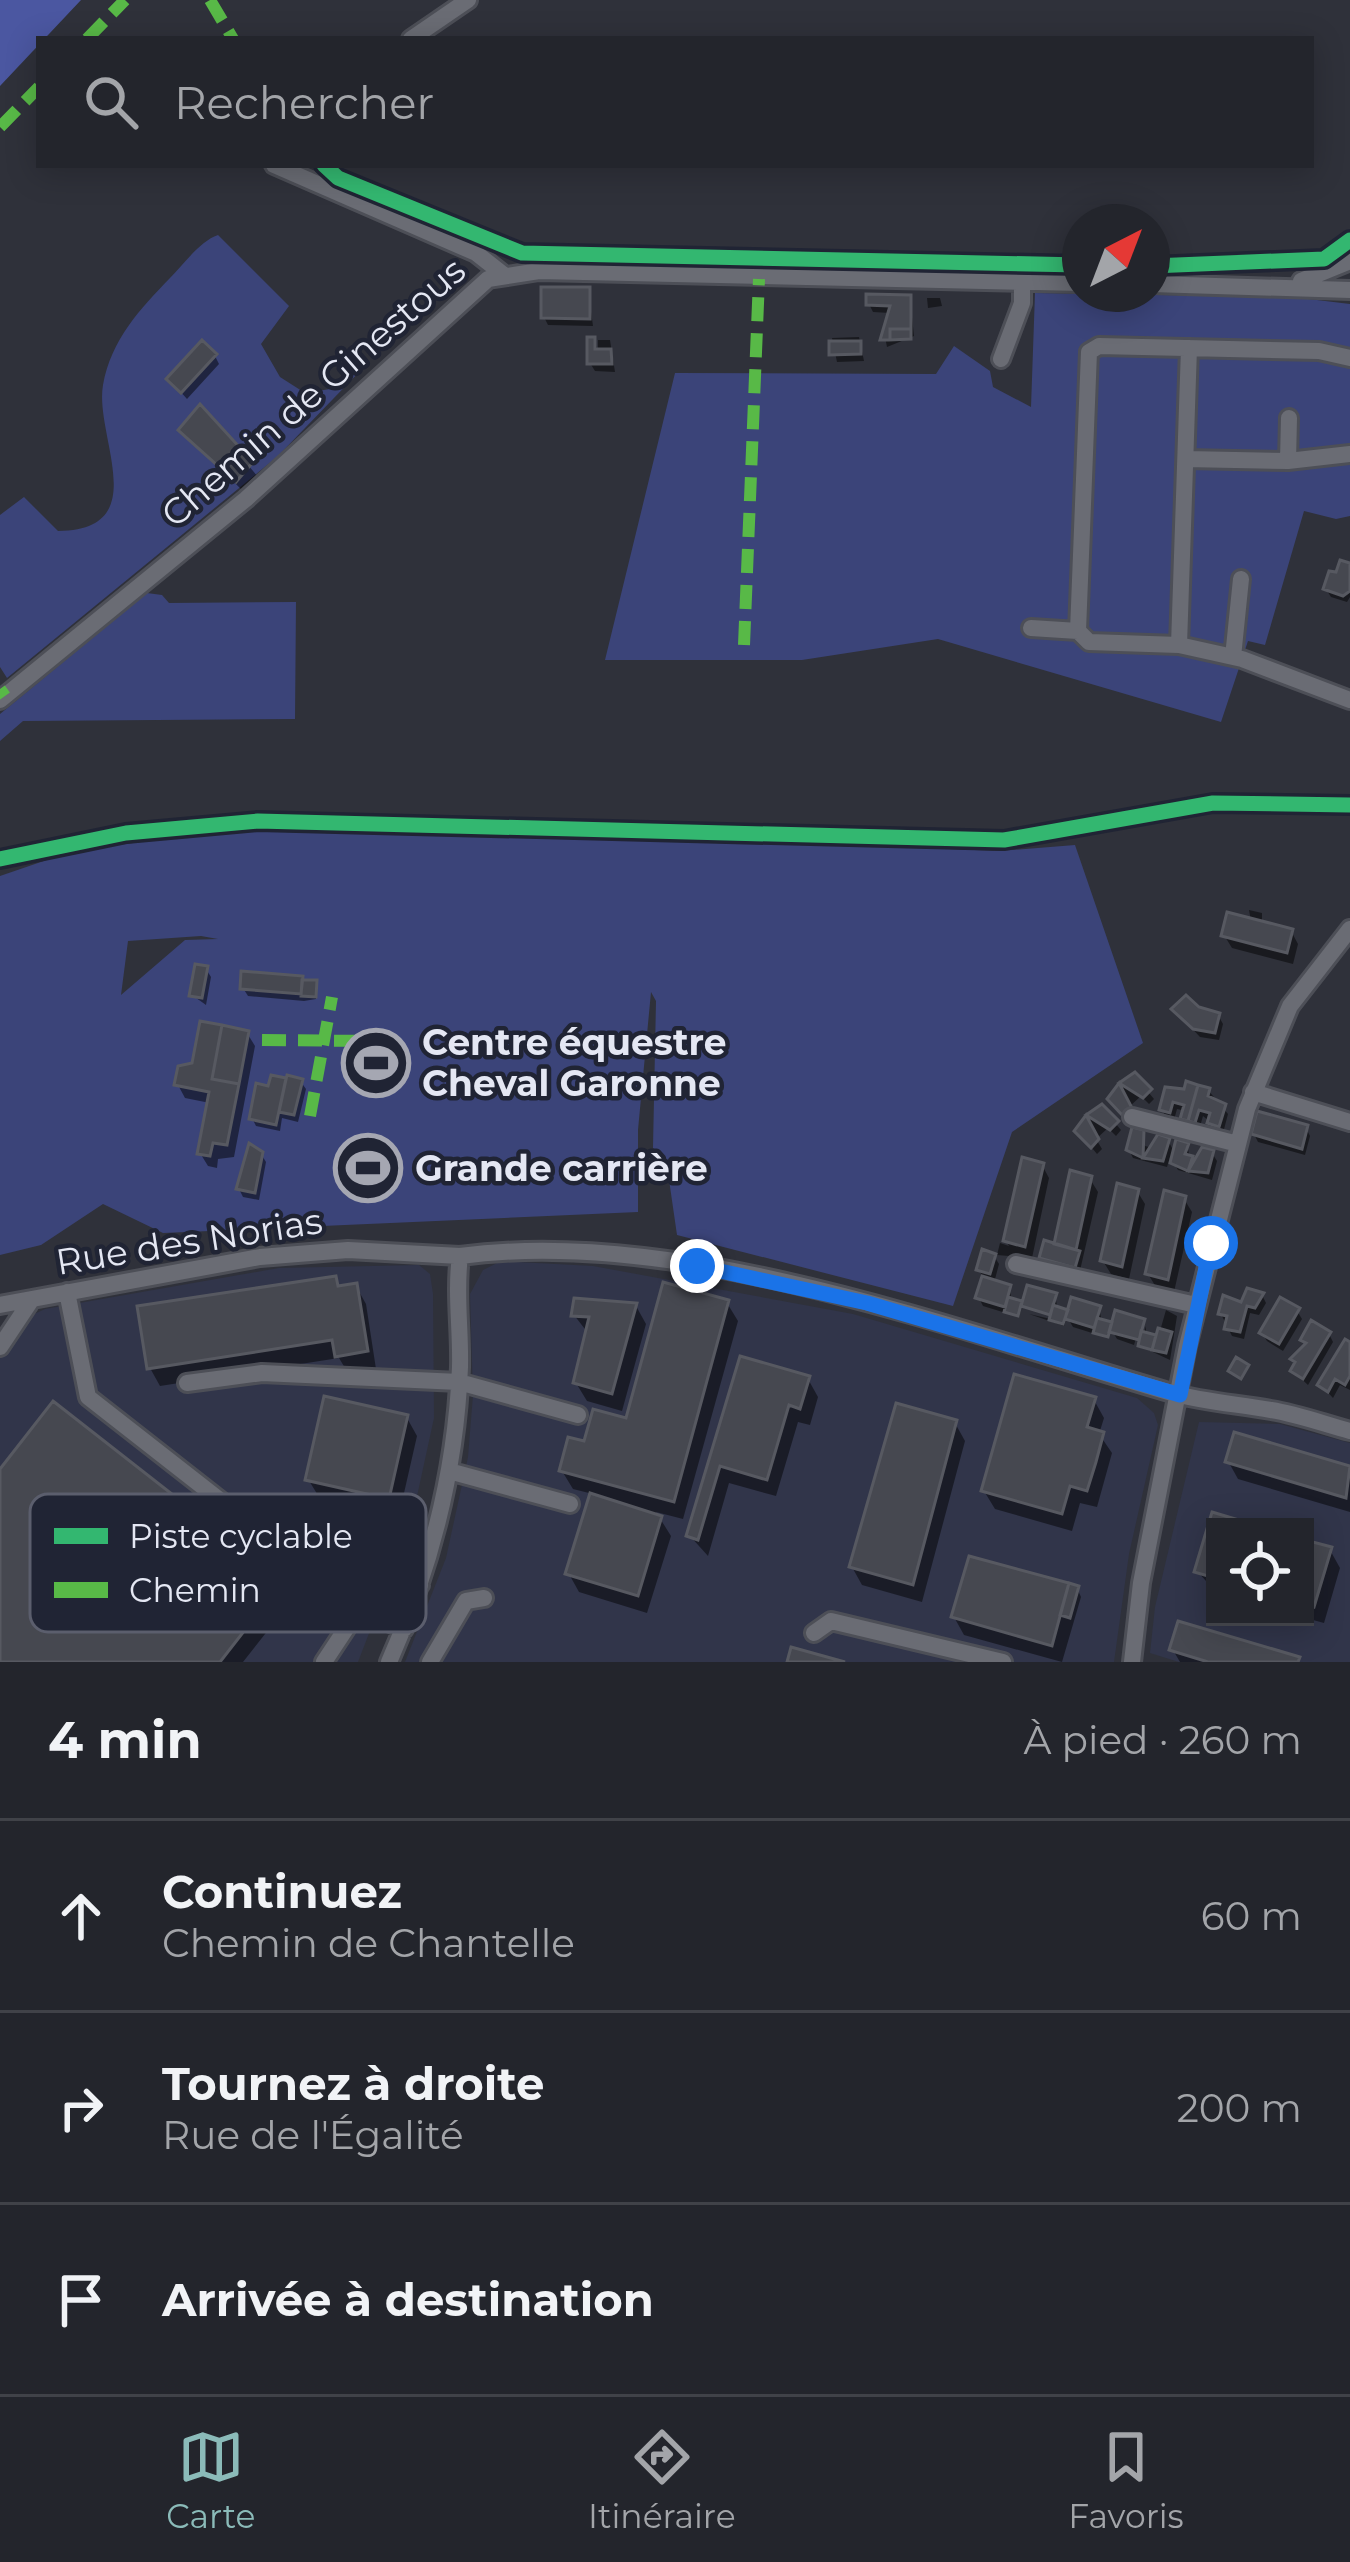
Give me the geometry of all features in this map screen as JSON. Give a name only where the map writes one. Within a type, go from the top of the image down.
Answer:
[{"type":"street","points":[[415,36],[468,0]]},
{"type":"street","points":[[281,168],[476,253],[504,275]]},
{"type":"street","points":[[1288,284],[1350,261]]},
{"type":"street","name":"Chemin de Ginestous","points":[[0,700],[246,499],[488,280],[504,275],[1062,284]]},
{"type":"street","points":[[1001,359],[1022,303],[1022,283]]},
{"type":"street","points":[[1170,284],[1288,284],[1350,290]]},
{"type":"street","points":[[1078,631],[1088,328]]},
{"type":"street","points":[[1090,352],[1099,346],[1189,348],[1319,351],[1350,358]]},
{"type":"street","points":[[1179,645],[1189,348]]},
{"type":"street","points":[[1288,461],[1289,418]]},
{"type":"street","points":[[1186,460],[1288,461],[1350,454]]},
{"type":"street","points":[[1233,657],[1241,579]]},
{"type":"street","points":[[1031,628],[1078,631],[1089,642],[1179,645],[1233,657],[1350,700]]},
{"type":"street","points":[[1132,1662],[1141,1583],[1196,1305],[1252,1092],[1290,1006],[1350,928]]},
{"type":"street","points":[[1252,1092],[1350,1122]]},
{"type":"street","points":[[1132,1117],[1238,1144]]},
{"type":"street","name":"Rue des Norias","points":[[0,1305],[260,1257],[348,1250],[460,1256],[500,1251],[584,1254],[766,1278],[1180,1395],[1273,1410],[1350,1431]]},
{"type":"street","points":[[426,1561],[448,1471],[458,1382],[460,1256]]},
{"type":"street","points":[[1016,1264],[1196,1305]]},
{"type":"street","points":[[67,1292],[88,1397],[212,1494]]},
{"type":"street","points":[[0,1347],[32,1299]]},
{"type":"street","points":[[187,1383],[262,1373],[458,1382],[578,1415]]},
{"type":"street","points":[[448,1471],[570,1504]]},
{"type":"street","points":[[430,1662],[466,1601],[484,1598]]},
{"type":"street","points":[[814,1633],[831,1621],[1003,1662]]},
{"type":"street","points":[[324,1662],[344,1632]]},
{"type":"street","points":[[389,1662],[403,1632]]},
{"type":"shaded area","points":[[0,0],[81,0],[47,36],[36,36],[36,48],[0,86]]},
{"type":"shaded area","points":[[218,235],[289,306],[261,344],[280,377],[305,393],[330,389],[361,370],[277,457],[7,678],[0,667],[0,515],[24,497],[58,531],[87,527],[105,515],[114,477],[103,385],[113,354],[148,301]]},
{"type":"shaded area","points":[[1035,293],[1062,293],[1062,312],[1170,312],[1170,295],[1292,297],[1350,304],[1350,516],[1336,519],[1304,511],[1265,645],[1248,641],[1221,722],[938,639],[802,660],[605,660],[675,373],[936,374],[954,346],[990,371],[993,387],[1031,407]]},
{"type":"shaded area","points":[[147,593],[162,595],[169,603],[296,602],[295,719],[23,721],[0,741],[0,714]]},
{"type":"shaded area","points":[[238,829],[454,829],[1000,851],[1075,845],[1143,1043],[1012,1132],[953,1306],[677,1235],[666,1159],[653,1148],[656,1001],[651,992],[638,1130],[638,1212],[163,1233],[103,1204],[41,1245],[0,1255],[0,876],[73,851]],"holes":[[[218,939],[185,940],[121,995],[128,941]]]},
{"type":"shaded area","points":[[501,1261],[593,1266],[853,1314],[1137,1398],[1154,1413],[1158,1425],[1129,1554],[1114,1662],[405,1662],[417,1632],[426,1632],[426,1609],[446,1558],[468,1457],[473,1395],[470,1294],[483,1270]]},
{"type":"shaded area","points":[[419,1265],[430,1274],[434,1418],[418,1494],[30,1494],[30,1632],[370,1632],[358,1662],[0,1662],[0,1330],[45,1309],[279,1268]]},
{"type":"shaded area","points":[[1199,1422],[1280,1424],[1350,1443],[1350,1662],[1179,1662],[1150,1653],[1155,1607]]},
{"type":"building","points":[[541,287],[590,287],[590,319],[541,318]]},
{"type":"building","points":[[866,294],[911,295],[911,329],[890,329],[890,340],[880,340],[890,306],[866,305]]},
{"type":"building","points":[[890,329],[911,329],[911,339],[890,340]]},
{"type":"building","points":[[587,337],[595,337],[595,349],[611,349],[612,364],[587,364]]},
{"type":"building","points":[[202,340],[217,354],[181,393],[166,379]]},
{"type":"building","points":[[829,341],[861,341],[861,354],[829,355]]},
{"type":"building","points":[[200,404],[253,462],[236,482],[178,430]]},
{"type":"building","points":[[1340,560],[1350,563],[1350,591],[1343,596],[1323,589],[1329,571],[1336,572]]},
{"type":"building","points":[[1227,912],[1293,929],[1287,953],[1221,936]]},
{"type":"building","points":[[195,964],[208,966],[202,998],[189,996]]},
{"type":"building","points":[[241,971],[303,976],[301,994],[240,989]]},
{"type":"building","points":[[302,980],[317,980],[316,997],[301,996]]},
{"type":"building","points":[[1186,995],[1199,1007],[1220,1013],[1215,1033],[1193,1029],[1171,1009]]},
{"type":"building","points":[[200,1021],[222,1025],[212,1079],[239,1084],[227,1145],[213,1143],[210,1156],[197,1154],[209,1092],[174,1085],[178,1066],[192,1063]]},
{"type":"building","points":[[222,1025],[249,1031],[239,1084],[212,1079]]},
{"type":"building","points":[[1135,1072],[1152,1089],[1143,1098],[1119,1083]]},
{"type":"building","points":[[271,1075],[286,1078],[276,1125],[249,1119],[256,1083],[268,1086]]},
{"type":"building","points":[[287,1075],[303,1079],[294,1115],[279,1112]]},
{"type":"building","points":[[1186,1081],[1198,1085],[1188,1121],[1180,1119],[1184,1105],[1173,1102],[1170,1113],[1159,1110],[1165,1087],[1184,1089]]},
{"type":"building","points":[[1119,1083],[1132,1108],[1124,1117],[1107,1099]]},
{"type":"building","points":[[1198,1085],[1210,1088],[1208,1096],[1226,1104],[1219,1127],[1207,1123],[1210,1113],[1199,1110],[1195,1123],[1188,1121]]},
{"type":"building","points":[[1102,1104],[1119,1121],[1110,1130],[1086,1115]]},
{"type":"building","points":[[1257,1111],[1308,1125],[1302,1149],[1251,1134]]},
{"type":"building","points":[[1086,1115],[1099,1139],[1091,1148],[1074,1131]]},
{"type":"building","points":[[1132,1127],[1144,1130],[1143,1158],[1126,1150]]},
{"type":"building","points":[[1158,1134],[1170,1138],[1163,1161],[1143,1158]]},
{"type":"building","points":[[1176,1139],[1189,1143],[1185,1154],[1193,1156],[1188,1171],[1170,1163]]},
{"type":"building","points":[[249,1143],[263,1152],[255,1193],[236,1189]]},
{"type":"building","points":[[1202,1147],[1214,1150],[1208,1173],[1188,1171]]},
{"type":"building","points":[[1022,1157],[1044,1163],[1025,1247],[1003,1241]]},
{"type":"building","points":[[1070,1170],[1092,1176],[1076,1250],[1054,1244]]},
{"type":"building","points":[[1117,1183],[1139,1189],[1122,1267],[1100,1261]]},
{"type":"building","points":[[1164,1190],[1186,1196],[1168,1280],[1145,1274]]},
{"type":"building","points":[[1044,1240],[1080,1251],[1075,1268],[1039,1258]]},
{"type":"building","points":[[982,1249],[996,1254],[990,1274],[976,1270]]},
{"type":"building","points":[[336,1276],[338,1286],[357,1283],[368,1351],[335,1357],[332,1340],[147,1369],[137,1306]]},
{"type":"building","points":[[982,1276],[1011,1285],[1005,1307],[975,1298]]},
{"type":"building","points":[[663,1282],[729,1300],[674,1502],[559,1471],[568,1437],[584,1441],[593,1409],[626,1418]]},
{"type":"building","points":[[1027,1285],[1057,1293],[1050,1315],[1021,1306]]},
{"type":"building","points":[[1247,1288],[1264,1293],[1255,1308],[1247,1306],[1240,1332],[1224,1329],[1227,1316],[1218,1314],[1223,1295],[1241,1302]]},
{"type":"building","points":[[1008,1297],[1022,1301],[1018,1316],[1004,1312]]},
{"type":"building","points":[[1071,1297],[1101,1306],[1094,1328],[1065,1319]]},
{"type":"building","points":[[1280,1297],[1300,1308],[1279,1344],[1259,1333]]},
{"type":"building","points":[[574,1298],[637,1303],[612,1394],[573,1383],[589,1317],[571,1316]]},
{"type":"building","points":[[1053,1305],[1068,1310],[1063,1324],[1049,1320]]},
{"type":"building","points":[[1115,1310],[1145,1319],[1139,1340],[1109,1332]]},
{"type":"building","points":[[1097,1318],[1112,1322],[1108,1337],[1093,1333]]},
{"type":"building","points":[[1311,1320],[1331,1332],[1303,1379],[1290,1371],[1295,1362],[1290,1359],[1306,1343],[1300,1340]]},
{"type":"building","points":[[1158,1328],[1172,1332],[1166,1353],[1152,1350]]},
{"type":"building","points":[[1141,1331],[1156,1335],[1152,1350],[1138,1346]]},
{"type":"building","points":[[1345,1339],[1350,1342],[1350,1376],[1345,1385],[1335,1379],[1328,1392],[1317,1385]]},
{"type":"building","points":[[740,1356],[810,1376],[800,1409],[789,1405],[767,1480],[720,1466],[698,1540],[686,1536]]},
{"type":"building","points":[[1236,1357],[1249,1365],[1241,1379],[1228,1371]]},
{"type":"building","points":[[1014,1374],[1096,1397],[1087,1427],[1104,1432],[1096,1462],[1087,1491],[1070,1486],[1062,1514],[981,1491]]},
{"type":"building","points":[[324,1396],[408,1415],[390,1494],[367,1494],[305,1480]]},
{"type":"building","points":[[53,1401],[172,1494],[30,1494],[30,1632],[243,1632],[220,1662],[0,1662],[0,1469]]},
{"type":"building","points":[[896,1403],[957,1420],[913,1585],[849,1567]]},
{"type":"building","points":[[1234,1432],[1350,1466],[1346,1498],[1225,1462]]},
{"type":"building","points":[[590,1493],[662,1516],[638,1596],[565,1574]]},
{"type":"building","points":[[1206,1532],[1206,1575],[1194,1572]]},
{"type":"building","points":[[1314,1542],[1332,1547],[1314,1607]]},
{"type":"building","points":[[969,1556],[1069,1583],[1052,1646],[951,1617]]},
{"type":"building","points":[[1069,1583],[1079,1586],[1070,1618],[1060,1615]]},
{"type":"building","points":[[1178,1621],[1300,1657],[1298,1662],[1208,1662],[1169,1650]]},
{"type":"building","points":[[791,1647],[845,1662],[787,1662]]},
{"type":"marked path","points":[[90,36],[125,0]]},
{"type":"marked path","points":[[210,0],[231,36]]},
{"type":"marked path","points":[[0,127],[36,90]]},
{"type":"marked path","points":[[744,645],[759,279]]},
{"type":"marked path","points":[[0,689],[5,696]]},
{"type":"marked path","points":[[310,1116],[332,997]]},
{"type":"marked path","points":[[262,1040],[375,1041]]},
{"type":"cycle path","points":[[327,168],[338,178],[522,253],[1062,265]]},
{"type":"cycle path","points":[[1170,265],[1324,259],[1350,240]]},
{"type":"cycle path","points":[[0,859],[126,833],[258,821],[1004,840],[1213,803],[1350,805]]},
{"type":"place","name":"Centre équestre Cheval Garonne","points":[[376,1063]]},
{"type":"place","name":"Grande carrière","points":[[368,1168]]},
{"type":"route","points":[[697,1266],[867,1303],[1180,1395],[1211,1243]]}]
